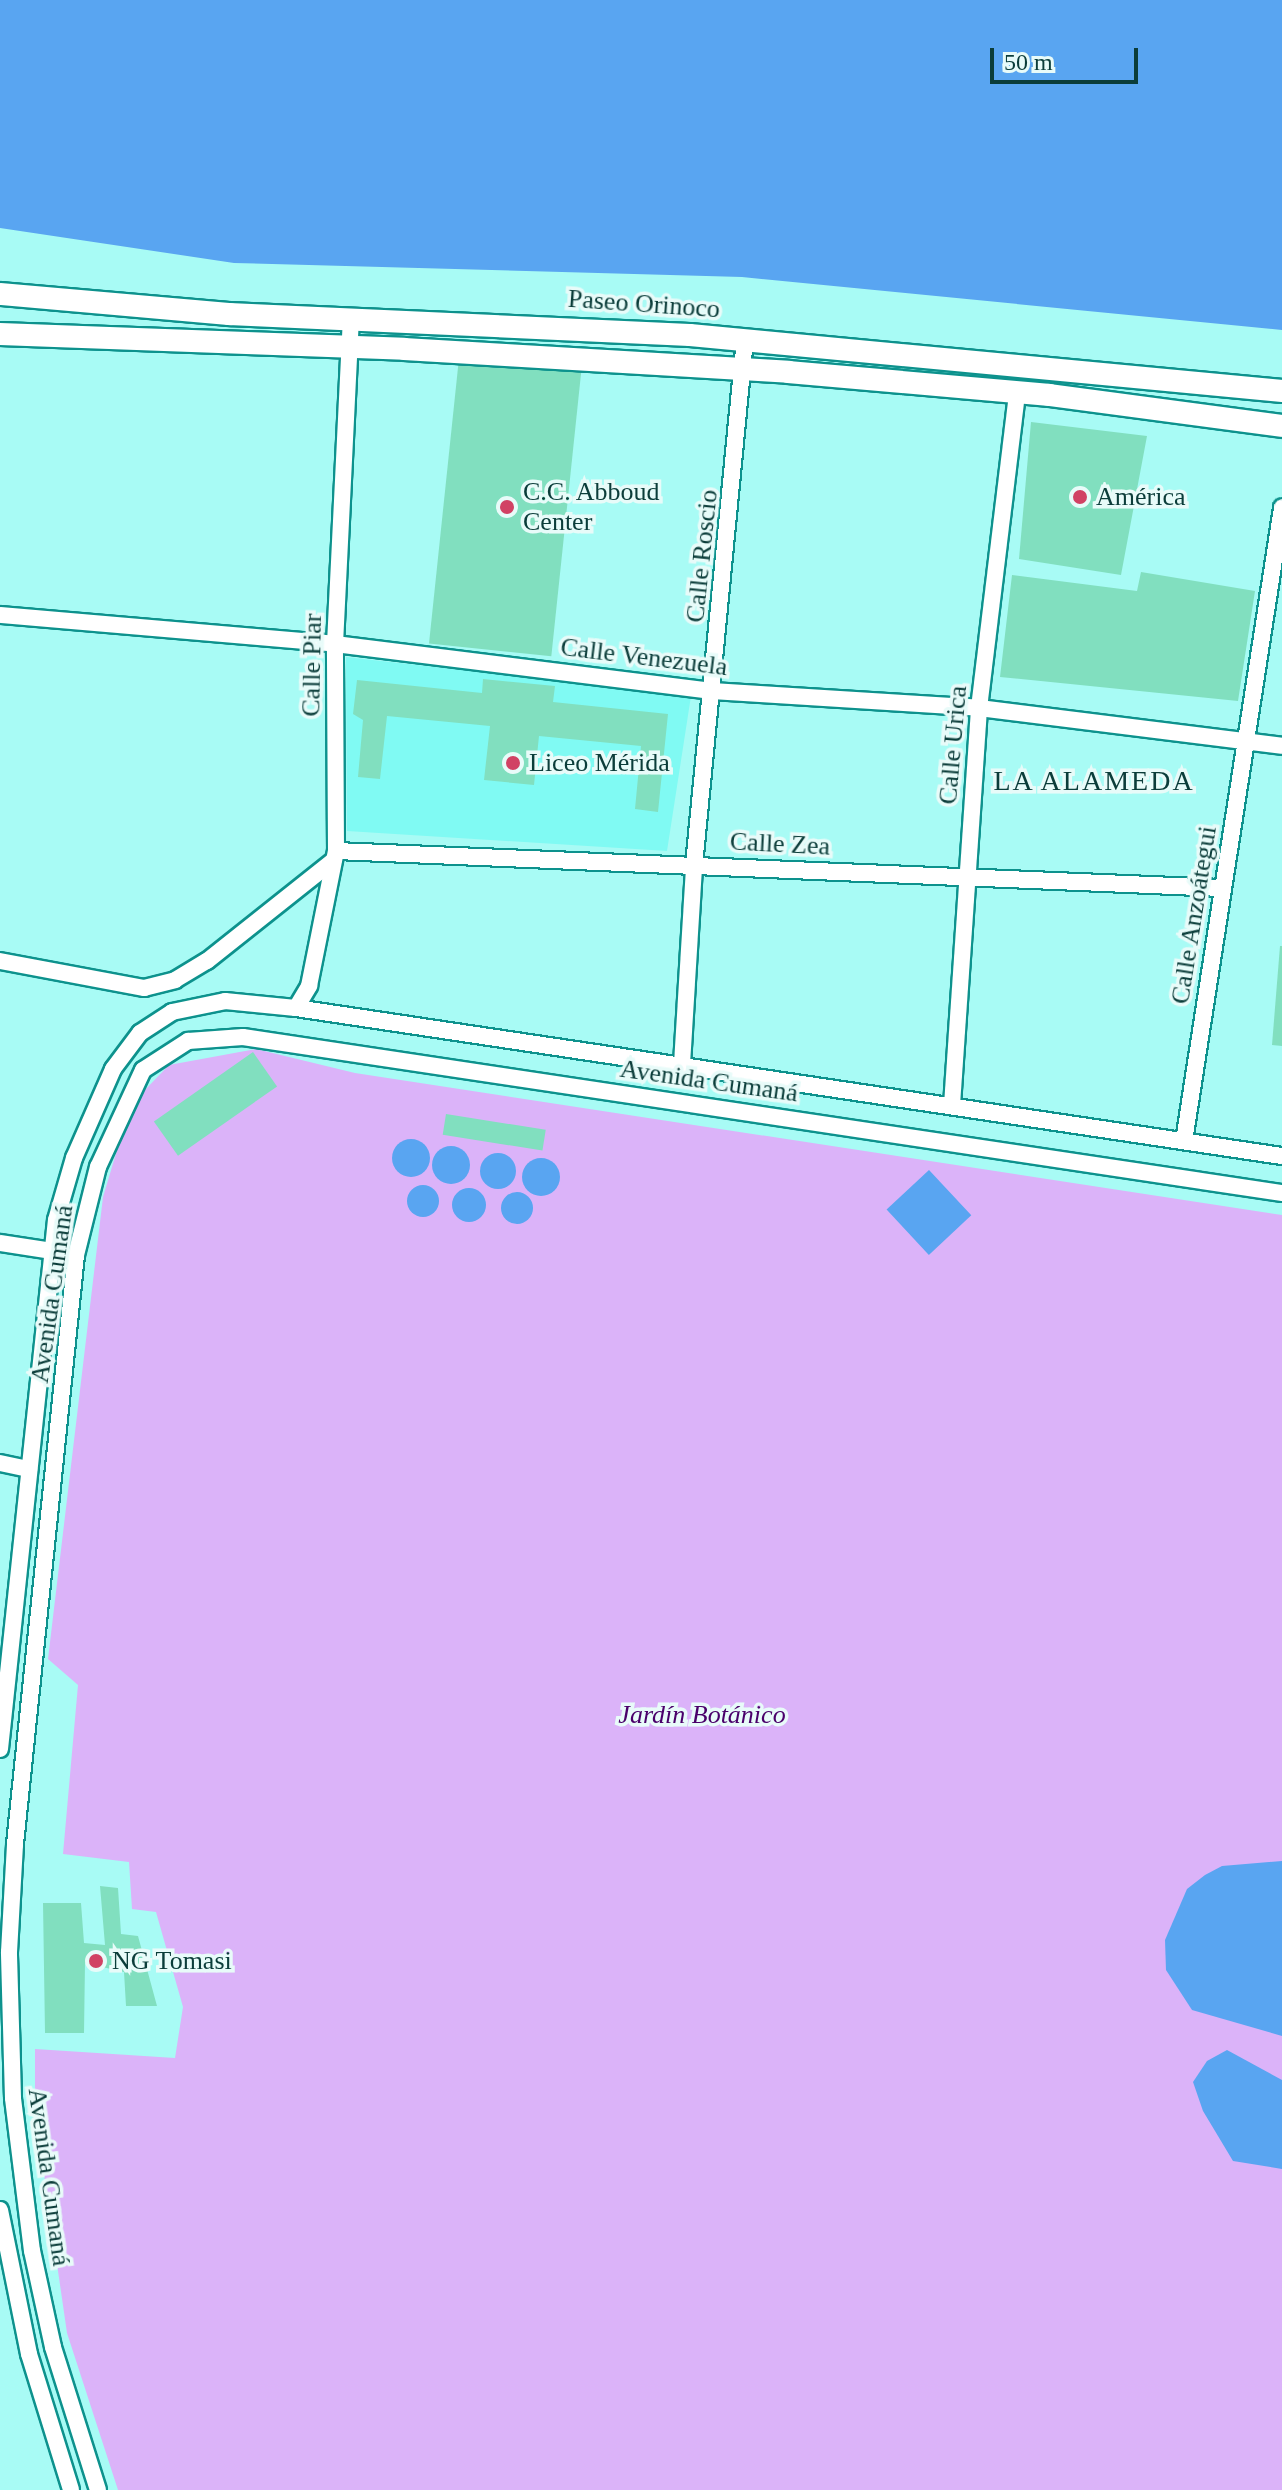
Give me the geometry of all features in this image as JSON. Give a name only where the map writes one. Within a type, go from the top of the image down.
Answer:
[{"type":"street","name":"Paseo Orinoco","points":[[0,294],[186,311],[745,339],[1282,391]]},
{"type":"street","name":"Calle Piar","points":[[296,1008],[309,986],[335,855],[335,644],[351,318]]},
{"type":"street","points":[[0,334],[350,347],[742,369],[1017,392],[1282,426]]},
{"type":"street","name":"Calle Roscio","points":[[682,1064],[694,865],[745,339]]},
{"type":"street","name":"Calle Urica","points":[[952,1105],[965,876],[979,708],[1017,392]]},
{"type":"street","name":"Calle Anzoátegui","points":[[1184,1141],[1282,508]]},
{"type":"street","name":"Calle Venezuela","points":[[0,615],[335,644],[712,691],[979,708],[1282,746]]},
{"type":"street","points":[[0,961],[144,988],[175,980],[207,961],[335,855]]},
{"type":"street","name":"Calle Zea","points":[[335,855],[694,865],[1222,888]]},
{"type":"street","name":"Avenida Cumaná","points":[[0,1749],[3,1696],[52,1251],[64,1192],[90,1118],[113,1069],[140,1033],[172,1012],[206,1001],[296,1008],[1282,1156]]},
{"type":"street","name":"Avenida Cumaná","points":[[98,2490],[61,2377],[32,2251],[13,2098],[9,1952],[15,1844],[76,1255],[98,1167],[143,1070],[188,1041],[243,1037],[1282,1193]]},
{"type":"street","points":[[0,1243],[52,1251]]},
{"type":"street","points":[[0,1463],[29,1469]]},
{"type":"street","name":"Avenida Cumaná","points":[[0,2210],[29,2354],[71,2490]]},
{"type":"shaded area","points":[[0,0],[1282,0],[1282,330],[742,277],[234,263],[0,228]]},
{"type":"shaded area","name":"Liceo Mérida","points":[[346,657],[691,696],[667,851],[347,831]]},
{"type":"shaded area","points":[[411,1139],[424,1145],[430,1158],[424,1171],[411,1177],[398,1171],[392,1158],[398,1145]]},
{"type":"shaded area","points":[[451,1146],[464,1152],[470,1165],[464,1178],[451,1184],[438,1178],[432,1165],[438,1152]]},
{"type":"shaded area","points":[[498,1153],[511,1158],[516,1171],[511,1184],[498,1189],[485,1184],[480,1171],[485,1158]]},
{"type":"shaded area","points":[[541,1158],[554,1164],[560,1177],[554,1190],[541,1196],[528,1190],[522,1177],[528,1164]]},
{"type":"shaded area","points":[[929,1170],[971,1215],[929,1255],[887,1210]]},
{"type":"shaded area","points":[[423,1185],[435,1189],[439,1201],[435,1213],[423,1217],[411,1213],[407,1201],[411,1189]]},
{"type":"shaded area","points":[[469,1188],[481,1193],[486,1205],[481,1217],[469,1222],[457,1217],[452,1205],[457,1193]]},
{"type":"shaded area","points":[[517,1192],[528,1197],[533,1208],[528,1219],[517,1224],[506,1219],[501,1208],[506,1197]]},
{"type":"shaded area","points":[[1282,1861],[1282,2036],[1192,2010],[1166,1970],[1165,1940],[1187,1889],[1205,1875],[1222,1866]]},
{"type":"shaded area","points":[[1227,2050],[1282,2080],[1282,2169],[1233,2161],[1203,2111],[1193,2082],[1207,2061]]},
{"type":"green space","name":"Jardín Botánico","points":[[256,1049],[355,1073],[1282,1215],[1282,2490],[118,2490],[67,2333],[35,2112],[35,2049],[175,2058],[183,2007],[156,1912],[132,1909],[129,1862],[63,1854],[78,1685],[48,1659],[103,1197],[120,1140],[142,1093],[169,1065]]},
{"type":"building","name":"C.C. Abboud Center","points":[[459,358],[581,371],[551,656],[429,643]]},
{"type":"building","name":"América","points":[[1031,422],[1147,436],[1121,575],[1019,559]]},
{"type":"building","points":[[1141,572],[1255,591],[1238,701],[1000,677],[1012,575],[1137,591]]},
{"type":"building","points":[[483,679],[555,686],[553,702],[668,714],[658,812],[635,809],[641,746],[539,736],[534,785],[484,780],[490,726],[387,716],[380,779],[358,777],[363,720],[353,714],[357,680],[482,693]]},
{"type":"building","points":[[1282,946],[1282,1046],[1272,1045]]},
{"type":"building","points":[[253,1052],[277,1086],[178,1156],[154,1121]]},
{"type":"building","points":[[446,1114],[546,1130],[542,1151],[443,1135]]},
{"type":"building","name":"NG Tomasi","points":[[100,1886],[118,1888],[121,1934],[138,1936],[157,2006],[126,2006],[124,1972],[85,1963],[84,2033],[45,2033],[43,1903],[81,1903],[84,1943],[105,1945]]},
{"type":"place","name":"América","points":[[1080,497]]},
{"type":"place","name":"C.C. Abboud Center","points":[[507,507]]},
{"type":"place","name":"Liceo Mérida","points":[[513,763]]},
{"type":"place","name":"NG Tomasi","points":[[96,1961]]},
{"type":"district","name":"LA ALAMEDA","points":[[1094,781]]}]
